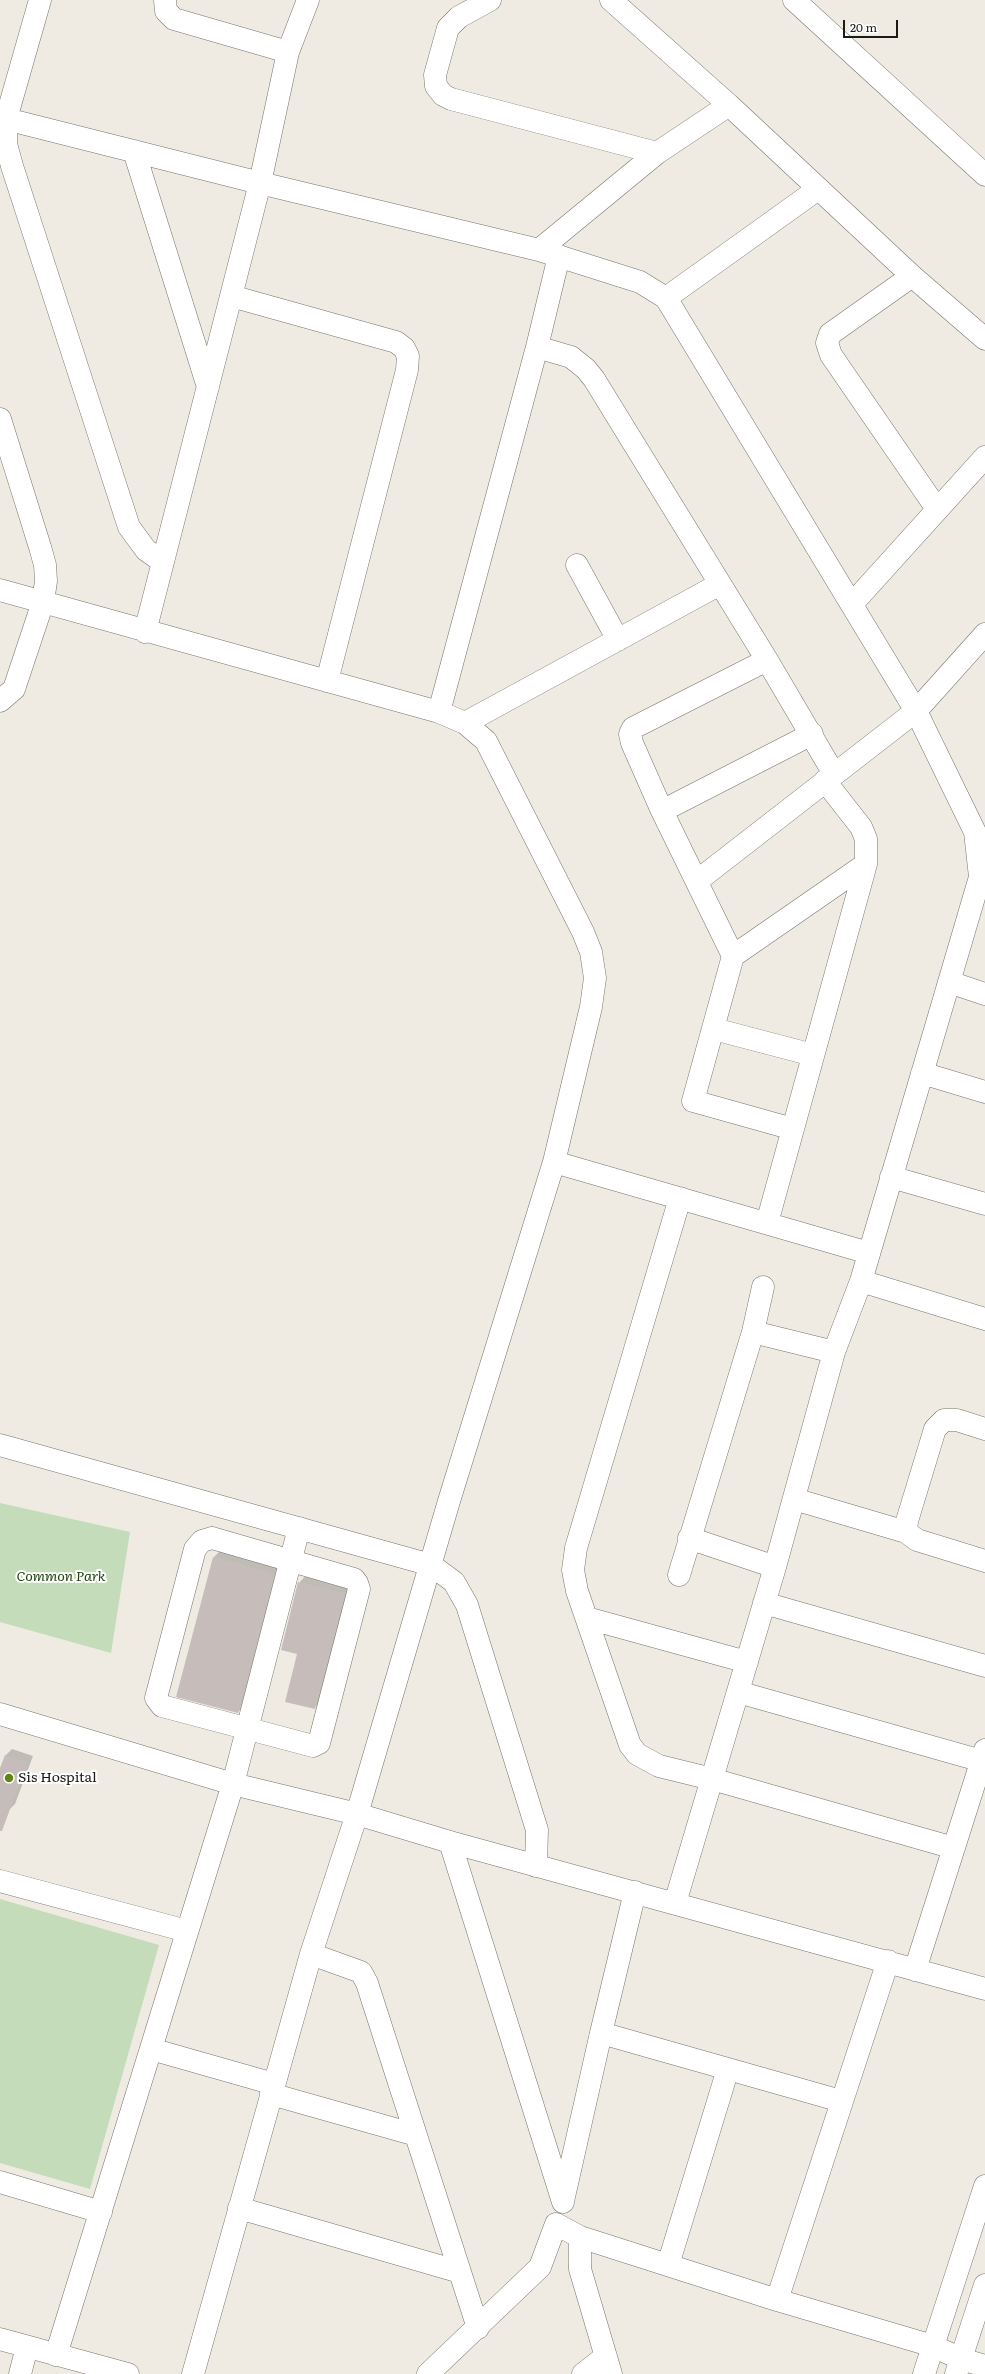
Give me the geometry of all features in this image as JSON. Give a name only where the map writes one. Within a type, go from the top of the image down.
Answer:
[{"type":"street","points":[[40,0],[3,118],[6,144],[129,527],[146,550],[163,562]]},
{"type":"street","points":[[165,0],[166,11],[174,19],[288,52]]},
{"type":"street","points":[[145,632],[260,183],[288,52],[308,0]]},
{"type":"street","points":[[490,0],[459,17],[448,28],[435,75],[436,86],[443,95],[451,99],[657,153]]},
{"type":"street","points":[[611,0],[729,105],[912,276],[985,339]]},
{"type":"street","points":[[794,0],[985,175]]},
{"type":"street","points":[[439,712],[537,347],[549,253],[657,153],[729,105]]},
{"type":"street","points":[[3,118],[260,183],[549,253],[640,282],[666,298],[916,711],[975,832],[983,877],[949,982],[869,1253],[834,1352],[775,1567],[675,1903]]},
{"type":"street","points":[[134,151],[208,387]]},
{"type":"street","points":[[666,298],[818,189]]},
{"type":"street","points":[[912,276],[830,334],[827,343],[831,355],[937,509]]},
{"type":"street","points":[[231,296],[396,342],[404,348],[408,356],[407,370],[327,681]]},
{"type":"street","points":[[537,347],[571,357],[586,369],[768,660],[812,734],[829,778],[861,827],[866,838],[866,864],[767,1223]]},
{"type":"street","points":[[0,419],[7,462],[45,565],[46,582],[43,602],[14,690],[0,701]]},
{"type":"street","points":[[852,604],[985,457]]},
{"type":"street","points":[[578,565],[618,640]]},
{"type":"street","points":[[465,723],[720,584]]},
{"type":"street","points":[[0,590],[145,632],[439,712],[465,723],[486,741],[583,932],[591,952],[595,978],[591,1007],[554,1162],[357,1814],[311,1954],[193,2374]]},
{"type":"street","points":[[697,882],[916,711],[985,634]]},
{"type":"street","points":[[768,660],[633,728],[630,734],[632,743],[662,811],[733,956],[693,1101],[793,1129]]},
{"type":"street","points":[[662,811],[812,734]]},
{"type":"street","points":[[733,956],[866,864]]},
{"type":"street","points":[[949,982],[985,994]]},
{"type":"street","points":[[714,1029],[813,1056]]},
{"type":"street","points":[[922,1073],[985,1092]]},
{"type":"street","points":[[554,1162],[869,1253]]},
{"type":"street","points":[[892,1177],[985,1204]]},
{"type":"street","points":[[680,1198],[576,1548],[573,1570],[577,1591],[630,1744],[637,1754],[659,1766],[712,1779],[954,1848]]},
{"type":"street","points":[[860,1281],[985,1319]]},
{"type":"street","points":[[679,1575],[753,1332],[763,1287]]},
{"type":"street","points":[[753,1332],[834,1352]]},
{"type":"street","points":[[906,1532],[907,1521],[935,1429],[944,1420],[957,1420],[985,1429]]},
{"type":"street","points":[[0,1445],[431,1565],[454,1582],[467,1605],[536,1830],[536,1866]]},
{"type":"street","points":[[794,1498],[906,1532],[917,1540],[985,1561]]},
{"type":"street","points":[[56,2354],[233,1784],[299,1528]]},
{"type":"street","points":[[212,1538],[354,1580],[359,1589],[319,1743],[313,1746],[247,1728],[162,1706],[156,1698],[195,1549],[202,1541],[212,1538]]},
{"type":"street","points":[[690,1538],[775,1567]]},
{"type":"street","points":[[764,1603],[985,1666]]},
{"type":"street","points":[[587,1618],[747,1662]]},
{"type":"street","points":[[738,1692],[983,1756],[915,1970]]},
{"type":"street","points":[[0,1714],[233,1784],[357,1814],[536,1866],[888,1961],[985,1989]]},
{"type":"street","points":[[450,1842],[563,2202]]},
{"type":"street","points":[[0,1881],[187,1931]]},
{"type":"street","points":[[428,2374],[478,2328],[540,2267],[563,2202],[601,2033],[635,1892]]},
{"type":"street","points":[[311,1954],[361,1972],[363,1976],[478,2328]]},
{"type":"street","points":[[777,2300],[888,1961]]},
{"type":"street","points":[[601,2033],[841,2101]]},
{"type":"street","points":[[151,2048],[416,2135]]},
{"type":"street","points":[[668,2265],[728,2069]]},
{"type":"street","points":[[0,2182],[100,2212]]},
{"type":"street","points":[[924,2374],[985,2186]]},
{"type":"street","points":[[239,2208],[460,2272]]},
{"type":"street","points":[[556,2224],[580,2237],[777,2300],[933,2346],[974,2365],[985,2285]]},
{"type":"street","points":[[580,2237],[580,2269],[609,2365],[584,2374]]},
{"type":"street","points":[[0,2339],[128,2374]]},
{"type":"street","points":[[20,2374],[27,2347]]},
{"type":"green space","name":"Common Park","points":[[0,1503],[130,1532],[111,1653],[0,1622]]},
{"type":"green space","points":[[0,1899],[159,1945],[90,2189],[0,2163]]},
{"type":"building","points":[[213,1557],[271,1573],[270,1575],[274,1576],[238,1713],[176,1697]]},
{"type":"building","points":[[298,1582],[345,1594],[315,1709],[285,1702],[297,1654],[281,1650]]},
{"type":"building","points":[[5,1755],[27,1763],[2,1831],[0,1831],[0,1768]]},
{"type":"place","name":"Sis Hospital","points":[[9,1778]]}]
